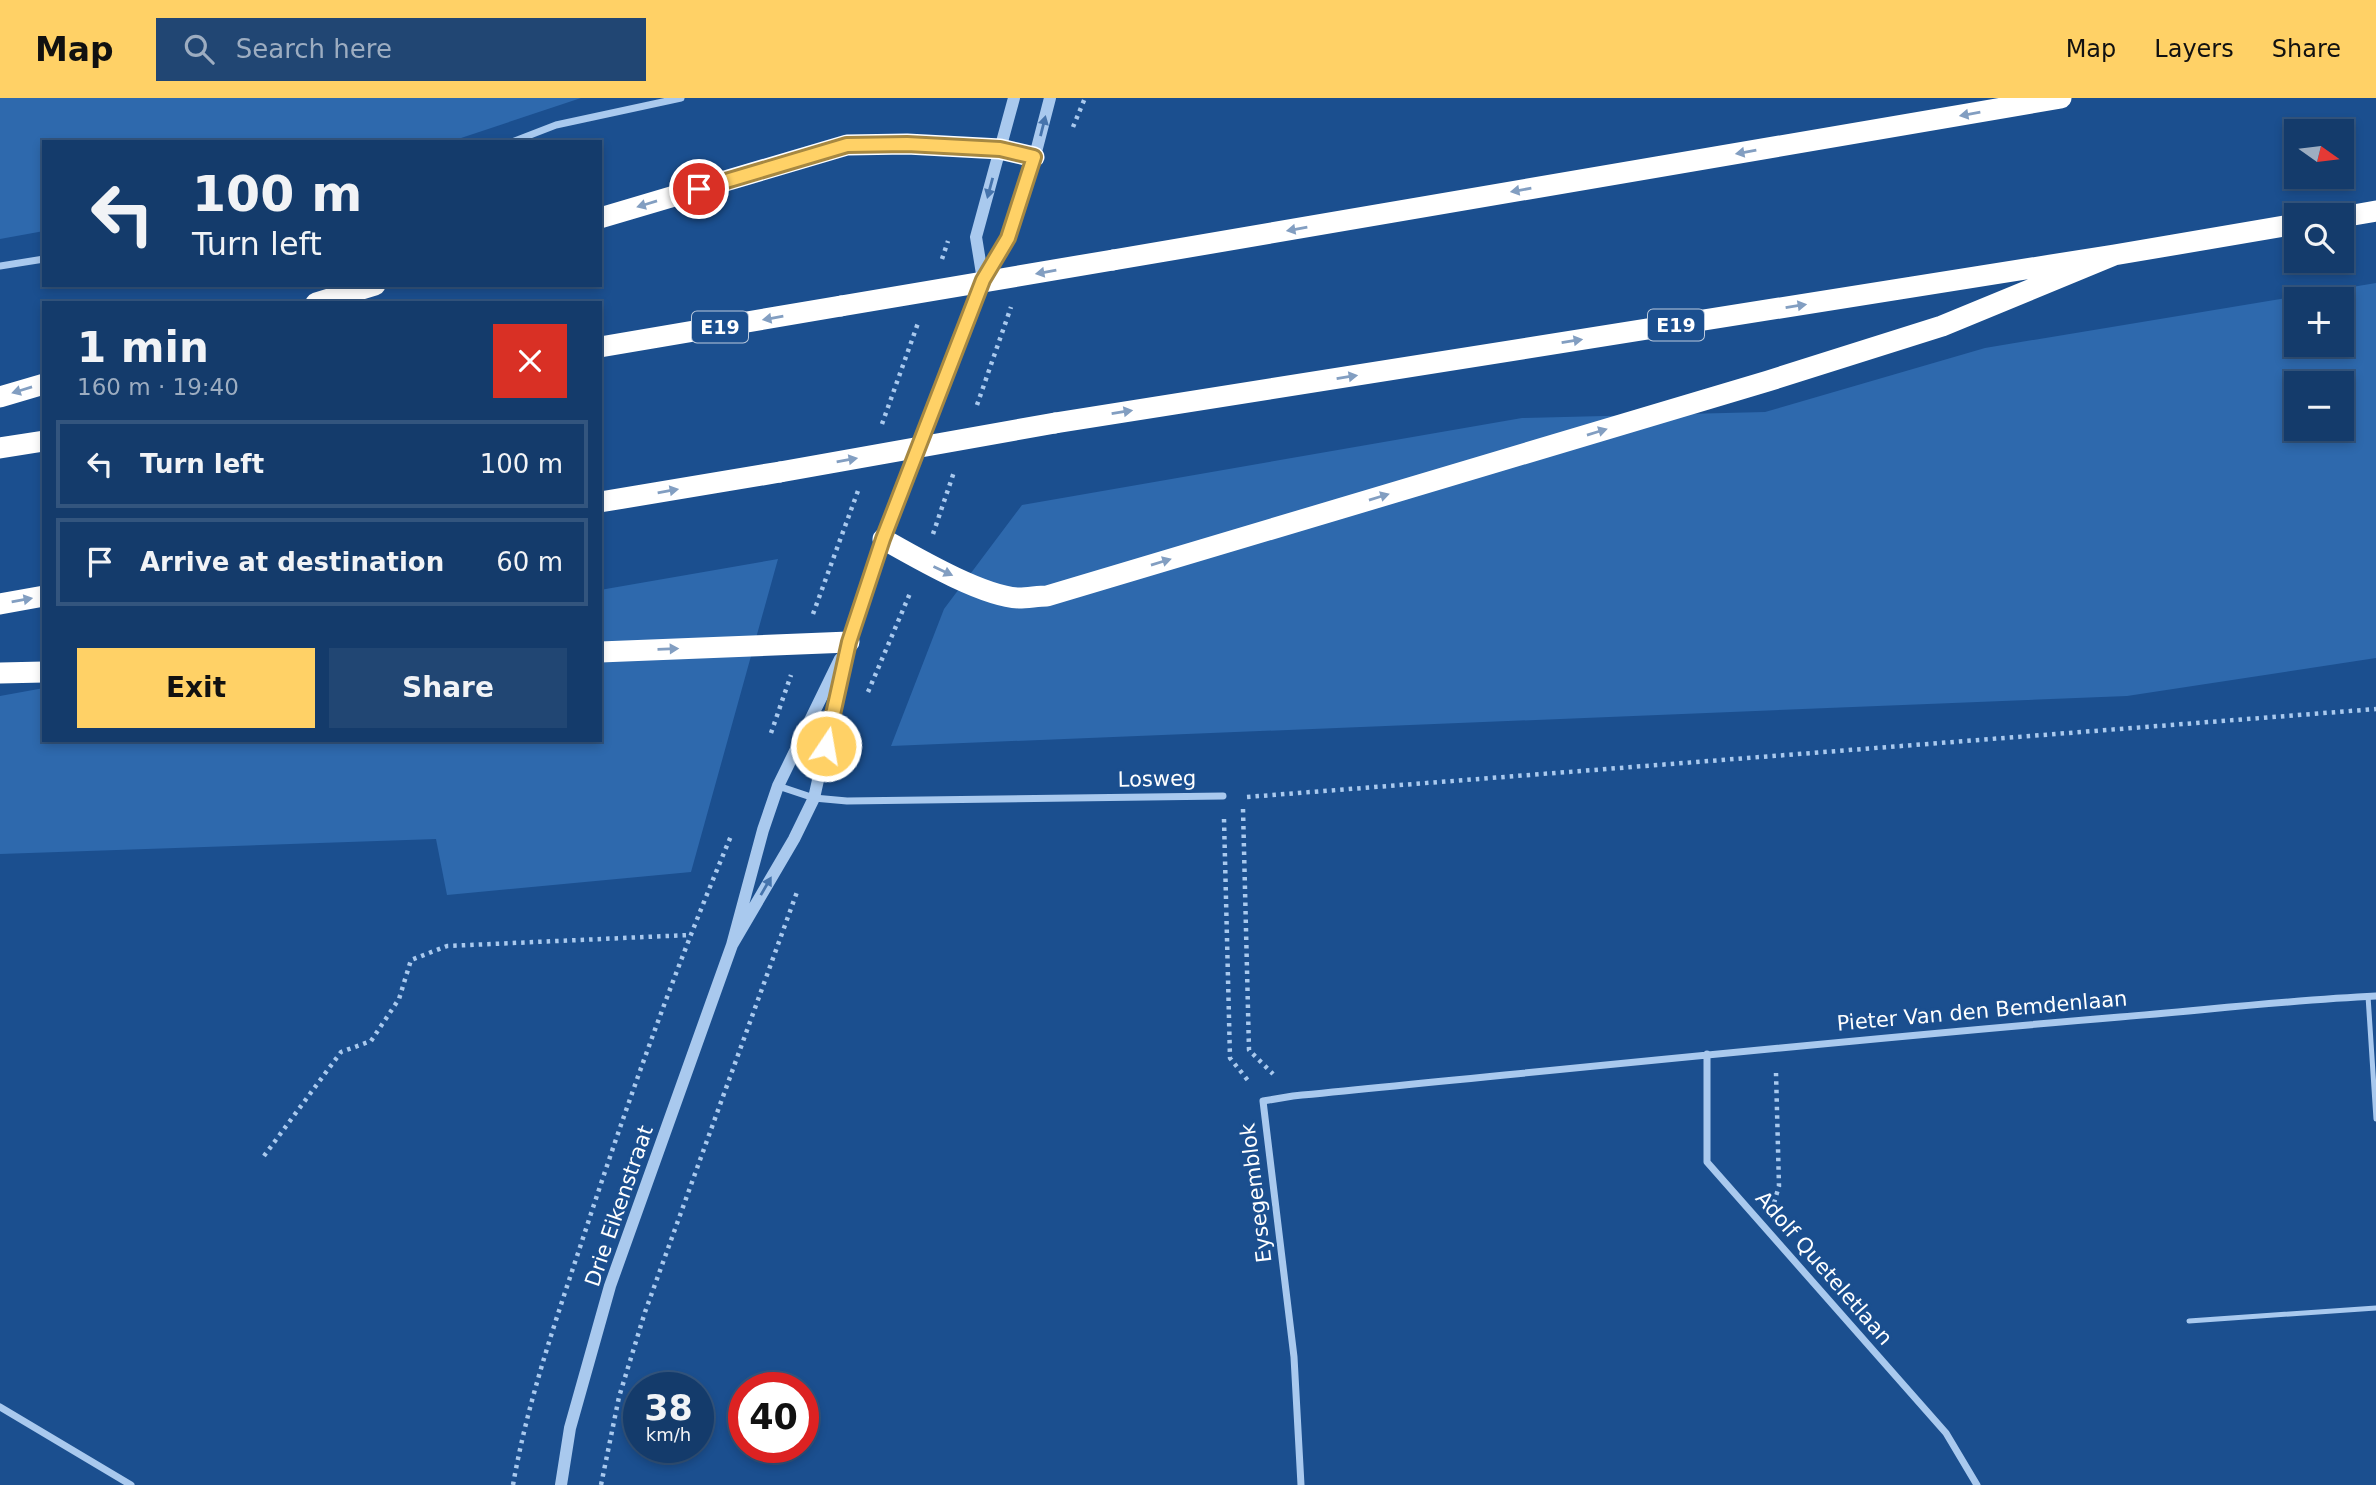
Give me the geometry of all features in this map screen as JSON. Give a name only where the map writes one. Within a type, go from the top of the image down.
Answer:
[{"type":"highway","name":"E19","points":[[602,347],[2061,98]]},
{"type":"highway","points":[[602,217],[847,145],[907,144],[1000,149],[1034,157]]},
{"type":"highway","points":[[2354,215],[2376,211]]},
{"type":"highway","name":"E19","points":[[602,502],[1055,423],[2284,226]]},
{"type":"highway","points":[[883,539],[923,561],[992,591],[1017,598],[1047,596],[1728,393],[1942,326],[2114,255]]},
{"type":"highway","points":[[323,301],[368,287]]},
{"type":"highway","points":[[0,397],[42,385]]},
{"type":"highway","points":[[0,448],[42,441]]},
{"type":"highway","points":[[0,604],[42,596]]},
{"type":"highway","points":[[602,652],[849,642]]},
{"type":"highway","points":[[0,673],[42,672]]},
{"type":"street","points":[[517,140],[556,125],[681,98]]},
{"type":"street","points":[[983,280],[976,237],[1014,98]]},
{"type":"street","name":"Drie Eikenstraat","points":[[732,945],[794,839],[814,798],[849,642],[883,539],[983,280],[1008,238],[1050,98]]},
{"type":"street","points":[[0,266],[42,259]]},
{"type":"street","name":"Drie Eikenstraat","points":[[561,1485],[570,1428],[610,1286],[732,945],[778,786],[849,642]]},
{"type":"street","name":"Losweg","points":[[778,786],[814,798],[847,801],[1223,796]]},
{"type":"street","name":"Pieter Van den Bemdenlaan","points":[[1592,1068],[1707,1054],[2372,996]]},
{"type":"street","name":"Adolf Queteletlaan","points":[[1707,1054],[1707,1162],[1946,1433],[1977,1485]]},
{"type":"street","name":"Eysegemblok","points":[[1301,1485],[1294,1357],[1263,1101],[1592,1068]]},
{"type":"street","points":[[0,1407],[131,1485]]},
{"type":"lane","points":[[2372,996],[2376,1119]]},
{"type":"lane","points":[[2189,1321],[2376,1308]]},
{"type":"path","points":[[941,261],[950,235]]},
{"type":"path","points":[[881,427],[923,312]]},
{"type":"path","points":[[768,740],[862,478]]},
{"type":"path","points":[[1293,1096],[1249,1050],[1242,797],[2376,709]]},
{"type":"path","name":"Losweg","points":[[1223,796],[1230,1058],[1263,1101]]},
{"type":"path","points":[[513,1485],[537,1379],[612,1149],[690,935],[735,825]]},
{"type":"path","points":[[264,1156],[341,1052],[371,1041],[399,999],[411,960],[447,946],[690,935]]},
{"type":"path","points":[[1766,1229],[1779,1186],[1775,1048]]},
{"type":"shaded area","points":[[0,98],[581,98],[455,140],[42,140],[42,231],[0,239]]},
{"type":"shaded area","points":[[2376,283],[2376,658],[2127,696],[891,746],[944,609],[1022,505],[1522,418],[1765,412],[1985,348],[2284,298],[2284,357],[2354,357],[2352,287]]},
{"type":"shaded area","points":[[778,559],[691,872],[447,895],[436,839],[0,854],[0,696],[42,688],[42,742],[602,742],[602,590]]},
{"type":"route","points":[[699,189],[847,145],[907,144],[1000,149],[1034,157],[1008,238],[983,280],[883,539],[849,642],[826,746]]}]
